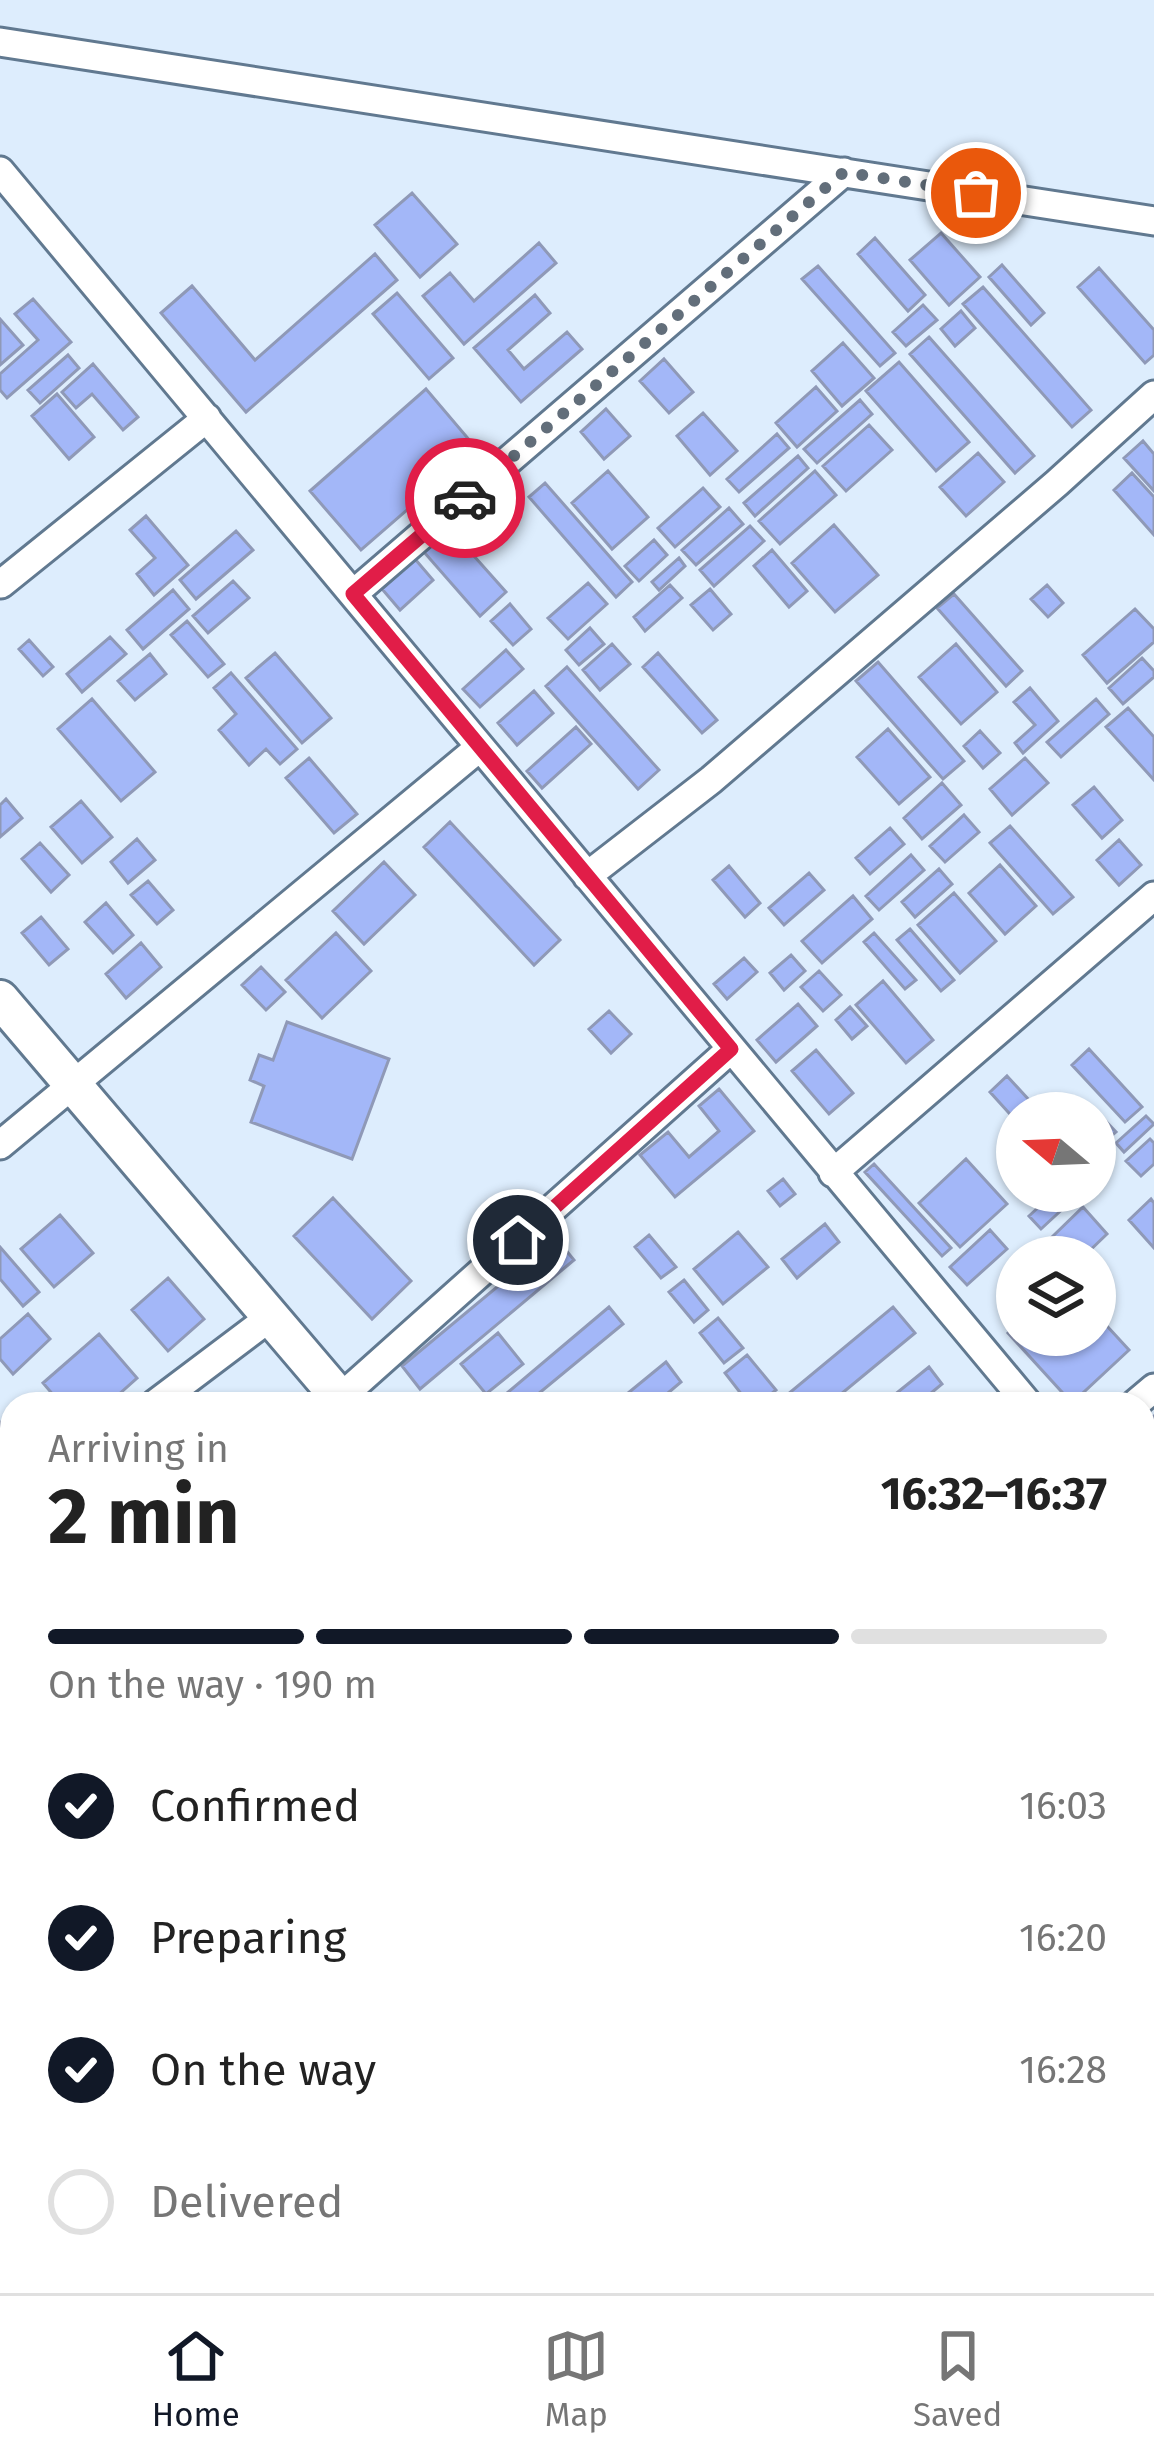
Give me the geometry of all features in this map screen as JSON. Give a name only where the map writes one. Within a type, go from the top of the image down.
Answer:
[{"type":"street","points":[[0,42],[1154,220]]},
{"type":"street","points":[[353,594],[844,172]]},
{"type":"street","points":[[4,185],[207,418],[1018,1392]]},
{"type":"street","points":[[587,876],[712,780],[1154,395]]},
{"type":"street","points":[[1,584],[207,418]]},
{"type":"street","points":[[0,1145],[480,746]]},
{"type":"street","points":[[833,1172],[1154,896]]},
{"type":"street","points":[[0,999],[335,1392]]},
{"type":"street","points":[[353,1392],[731,1049]]},
{"type":"street","points":[[171,1392],[269,1318]]},
{"type":"building","points":[[412,193],[457,244],[420,277],[375,225]]},
{"type":"building","points":[[941,233],[980,277],[949,305],[910,260]]},
{"type":"building","points":[[875,238],[925,295],[908,311],[858,254]]},
{"type":"building","points":[[539,243],[556,263],[464,344],[423,296],[450,273],[474,301]]},
{"type":"building","points":[[375,254],[397,280],[246,412],[161,313],[192,286],[255,360]]},
{"type":"building","points":[[1002,265],[1044,313],[1031,325],[989,277]]},
{"type":"building","points":[[818,266],[895,353],[880,366],[802,279]]},
{"type":"building","points":[[1099,268],[1154,330],[1154,355],[1145,363],[1078,287]]},
{"type":"building","points":[[983,287],[1091,410],[1072,427],[963,304]]},
{"type":"building","points":[[397,293],[453,358],[429,379],[373,314]]},
{"type":"building","points":[[535,295],[550,313],[508,350],[524,369],[567,332],[582,349],[521,402],[474,348]]},
{"type":"building","points":[[33,299],[71,342],[7,398],[0,390],[0,374],[38,340],[15,314]]},
{"type":"building","points":[[923,305],[937,320],[906,346],[893,332]]},
{"type":"building","points":[[961,311],[975,328],[955,346],[941,329]]},
{"type":"building","points":[[0,319],[23,345],[0,365]]},
{"type":"building","points":[[929,337],[1034,456],[1015,473],[910,354]]},
{"type":"building","points":[[843,343],[874,378],[842,406],[812,371]]},
{"type":"building","points":[[68,355],[79,368],[40,403],[28,390]]},
{"type":"building","points":[[664,359],[693,392],[669,413],[640,381]]},
{"type":"building","points":[[899,362],[969,442],[936,471],[866,391]]},
{"type":"building","points":[[93,364],[138,417],[123,430],[92,394],[76,408],[62,392]]},
{"type":"building","points":[[816,387],[837,411],[797,447],[776,423]]},
{"type":"building","points":[[426,389],[477,449],[361,550],[310,491]]},
{"type":"building","points":[[57,394],[94,437],[69,459],[32,416]]},
{"type":"building","points":[[860,400],[872,414],[817,463],[804,449]]},
{"type":"building","points":[[606,409],[630,436],[604,459],[581,432]]},
{"type":"building","points":[[703,413],[737,451],[710,475],[677,436]]},
{"type":"building","points":[[869,425],[892,450],[846,491],[823,466]]},
{"type":"building","points":[[777,434],[789,448],[739,492],[727,479]]},
{"type":"building","points":[[1143,441],[1154,454],[1154,491],[1124,458]]},
{"type":"building","points":[[978,453],[1004,482],[966,516],[940,487]]},
{"type":"building","points":[[798,456],[808,468],[755,516],[744,503]]},
{"type":"building","points":[[608,471],[648,517],[612,549],[572,503]]},
{"type":"building","points":[[815,471],[836,495],[780,544],[759,521]]},
{"type":"building","points":[[1132,473],[1154,497],[1154,535],[1114,490]]},
{"type":"building","points":[[545,483],[632,582],[616,597],[529,497]]},
{"type":"building","points":[[703,488],[720,507],[675,547],[658,528]]},
{"type":"building","points":[[729,508],[743,524],[696,565],[682,550]]},
{"type":"building","points":[[146,516],[188,565],[154,595],[137,574],[155,558],[130,530]]},
{"type":"building","points":[[834,525],[878,575],[835,612],[792,563]]},
{"type":"building","points":[[750,526],[764,541],[714,586],[700,570]]},
{"type":"building","points":[[449,528],[506,592],[480,616],[423,551]]},
{"type":"building","points":[[236,531],[253,550],[196,599],[180,580]]},
{"type":"building","points":[[654,540],[667,555],[639,581],[625,566]]},
{"type":"building","points":[[772,550],[807,591],[789,607],[754,566]]},
{"type":"building","points":[[679,558],[685,566],[659,590],[652,582]]},
{"type":"building","points":[[415,559],[433,580],[400,610],[382,589]]},
{"type":"building","points":[[233,581],[249,598],[208,633],[193,616]]},
{"type":"building","points":[[588,583],[607,604],[568,639],[548,618]]},
{"type":"building","points":[[670,585],[682,598],[645,631],[634,617]]},
{"type":"building","points":[[1047,585],[1063,603],[1048,617],[1031,599]]},
{"type":"building","points":[[710,589],[731,614],[713,630],[691,605]]},
{"type":"building","points":[[173,590],[189,609],[143,649],[127,630]]},
{"type":"building","points":[[954,594],[1022,671],[1006,686],[937,608]]},
{"type":"building","points":[[510,604],[531,629],[513,645],[491,621]]},
{"type":"building","points":[[1135,609],[1154,629],[1154,642],[1107,683],[1083,655]]},
{"type":"building","points":[[187,621],[224,664],[208,677],[171,635]]},
{"type":"building","points":[[590,628],[604,644],[579,665],[566,650]]},
{"type":"building","points":[[110,637],[126,654],[82,692],[67,674]]},
{"type":"building","points":[[29,640],[53,667],[43,676],[19,649]]},
{"type":"building","points":[[612,644],[630,664],[600,690],[583,670]]},
{"type":"building","points":[[956,644],[997,692],[961,724],[919,677]]},
{"type":"building","points":[[506,650],[523,669],[480,707],[463,689]]},
{"type":"building","points":[[275,653],[331,718],[302,743],[246,678]]},
{"type":"building","points":[[658,653],[717,720],[702,733],[643,667]]},
{"type":"building","points":[[150,654],[166,674],[135,700],[118,681]]},
{"type":"building","points":[[1142,658],[1154,677],[1123,704],[1109,688]]},
{"type":"building","points":[[878,662],[964,761],[943,779],[856,681]]},
{"type":"building","points":[[567,667],[659,770],[638,789],[546,686]]},
{"type":"building","points":[[231,673],[297,749],[280,764],[266,749],[249,765],[219,730],[236,714],[214,688]]},
{"type":"building","points":[[1030,688],[1058,721],[1023,753],[1015,743],[1035,725],[1014,702]]},
{"type":"building","points":[[534,691],[553,713],[517,745],[498,723]]},
{"type":"building","points":[[92,699],[155,772],[121,801],[58,729]]},
{"type":"building","points":[[1096,699],[1109,714],[1061,757],[1047,742]]},
{"type":"building","points":[[1128,708],[1154,737],[1154,780],[1106,727]]},
{"type":"building","points":[[576,727],[591,744],[542,788],[527,771]]},
{"type":"building","points":[[888,729],[930,777],[899,804],[857,757]]},
{"type":"building","points":[[980,731],[1000,753],[983,768],[964,746]]},
{"type":"building","points":[[309,758],[357,814],[334,833],[286,778]]},
{"type":"building","points":[[1025,758],[1048,783],[1012,815],[990,789]]},
{"type":"building","points":[[942,783],[961,805],[922,839],[904,818]]},
{"type":"building","points":[[1094,787],[1122,820],[1102,838],[1073,805]]},
{"type":"building","points":[[6,799],[22,818],[0,837],[0,805]]},
{"type":"building","points":[[81,801],[112,837],[82,863],[51,827]]},
{"type":"building","points":[[964,815],[979,832],[945,862],[930,846]]},
{"type":"building","points":[[450,822],[560,940],[534,965],[424,847]]},
{"type":"building","points":[[1010,826],[1073,897],[1053,914],[990,843]]},
{"type":"building","points":[[890,828],[904,844],[870,874],[856,858]]},
{"type":"building","points":[[137,839],[155,860],[128,883],[111,862]]},
{"type":"building","points":[[1119,840],[1141,865],[1119,885],[1097,860]]},
{"type":"building","points":[[40,843],[69,875],[51,892],[22,859]]},
{"type":"building","points":[[911,855],[924,870],[879,910],[866,896]]},
{"type":"building","points":[[384,862],[415,895],[364,944],[333,911]]},
{"type":"building","points":[[1000,865],[1036,906],[1005,934],[969,893]]},
{"type":"building","points":[[729,866],[760,903],[745,917],[713,880]]},
{"type":"building","points":[[939,869],[952,884],[915,917],[902,902]]},
{"type":"building","points":[[809,873],[824,890],[784,925],[769,908]]},
{"type":"building","points":[[148,881],[173,910],[157,924],[131,895]]},
{"type":"building","points":[[954,893],[996,941],[960,973],[918,925]]},
{"type":"building","points":[[853,896],[872,919],[822,963],[802,941]]},
{"type":"building","points":[[106,903],[133,935],[113,953],[85,922]]},
{"type":"building","points":[[41,917],[68,949],[49,965],[22,933]]},
{"type":"building","points":[[910,929],[954,980],[941,991],[897,940]]},
{"type":"building","points":[[336,933],[371,971],[322,1018],[286,980]]},
{"type":"building","points":[[874,933],[916,980],[905,989],[864,942]]},
{"type":"building","points":[[141,943],[161,967],[126,998],[106,974]]},
{"type":"building","points":[[791,955],[805,971],[784,990],[770,973]]},
{"type":"building","points":[[744,958],[757,972],[727,999],[714,984]]},
{"type":"building","points":[[261,967],[285,992],[266,1010],[242,985]]},
{"type":"building","points":[[819,971],[841,995],[823,1011],[801,987]]},
{"type":"building","points":[[883,981],[933,1040],[906,1063],[856,1005]]},
{"type":"building","points":[[798,1004],[817,1026],[776,1062],[757,1040]]},
{"type":"building","points":[[850,1007],[867,1026],[852,1039],[836,1020]]},
{"type":"building","points":[[609,1011],[631,1034],[611,1053],[589,1029]]},
{"type":"building","points":[[287,1022],[389,1059],[352,1159],[251,1122],[264,1086],[250,1080],[259,1055],[273,1060]]},
{"type":"building","points":[[1089,1049],[1142,1107],[1125,1122],[1116,1112],[1116,1092],[1097,1092],[1072,1065]]},
{"type":"building","points":[[816,1050],[853,1093],[829,1114],[792,1071]]},
{"type":"building","points":[[1007,1076],[1022,1092],[996,1092],[996,1099],[990,1092]]},
{"type":"building","points":[[719,1089],[754,1131],[675,1197],[640,1155],[668,1132],[689,1157],[719,1131],[699,1106]]},
{"type":"building","points":[[1146,1116],[1154,1124],[1124,1152],[1116,1143]]},
{"type":"building","points":[[1150,1139],[1154,1164],[1141,1176],[1126,1161]]},
{"type":"building","points":[[966,1159],[996,1192],[998,1212],[960,1247],[919,1203]]},
{"type":"building","points":[[874,1164],[951,1248],[942,1256],[865,1172]]},
{"type":"building","points":[[783,1179],[795,1194],[780,1206],[768,1191]]},
{"type":"building","points":[[333,1198],[411,1281],[372,1319],[294,1236]]},
{"type":"building","points":[[1151,1199],[1154,1203],[1154,1248],[1129,1220]]},
{"type":"building","points":[[1033,1212],[1059,1212],[1041,1229],[1029,1216]]},
{"type":"building","points":[[1078,1212],[1087,1212],[1107,1234],[1105,1236],[1053,1236]]},
{"type":"building","points":[[60,1215],[93,1253],[54,1287],[21,1249]]},
{"type":"building","points":[[825,1224],[839,1242],[797,1278],[782,1259]]},
{"type":"building","points":[[990,1230],[996,1237],[996,1259],[967,1285],[950,1267]]},
{"type":"building","points":[[738,1232],[768,1267],[723,1304],[694,1269]]},
{"type":"building","points":[[649,1235],[676,1267],[661,1278],[635,1247]]},
{"type":"building","points":[[556,1238],[574,1260],[420,1389],[402,1366]]},
{"type":"building","points":[[0,1247],[39,1292],[23,1306],[0,1279]]},
{"type":"building","points":[[168,1278],[204,1319],[168,1351],[132,1310]]},
{"type":"building","points":[[684,1280],[708,1310],[694,1322],[669,1292]]},
{"type":"building","points":[[609,1307],[623,1324],[541,1392],[508,1392]]},
{"type":"building","points":[[893,1307],[915,1333],[844,1392],[790,1392]]},
{"type":"building","points":[[28,1314],[50,1339],[13,1374],[0,1359],[0,1339]]},
{"type":"building","points":[[718,1318],[743,1348],[724,1363],[700,1333]]},
{"type":"building","points":[[498,1333],[523,1364],[484,1392],[461,1364]]},
{"type":"building","points":[[99,1334],[137,1378],[121,1392],[51,1392],[43,1383]]},
{"type":"building","points":[[1116,1336],[1129,1350],[1084,1392],[1062,1392],[1029,1356],[1116,1356]]},
{"type":"building","points":[[747,1355],[776,1390],[740,1392],[725,1373]]},
{"type":"building","points":[[666,1362],[681,1382],[669,1392],[629,1392]]},
{"type":"building","points":[[929,1367],[942,1384],[932,1392],[898,1392]]},
{"type":"way so far","points":[[465,498],[844,172],[976,193]]},
{"type":"route","points":[[465,498],[353,594],[731,1049],[518,1240]]}]
